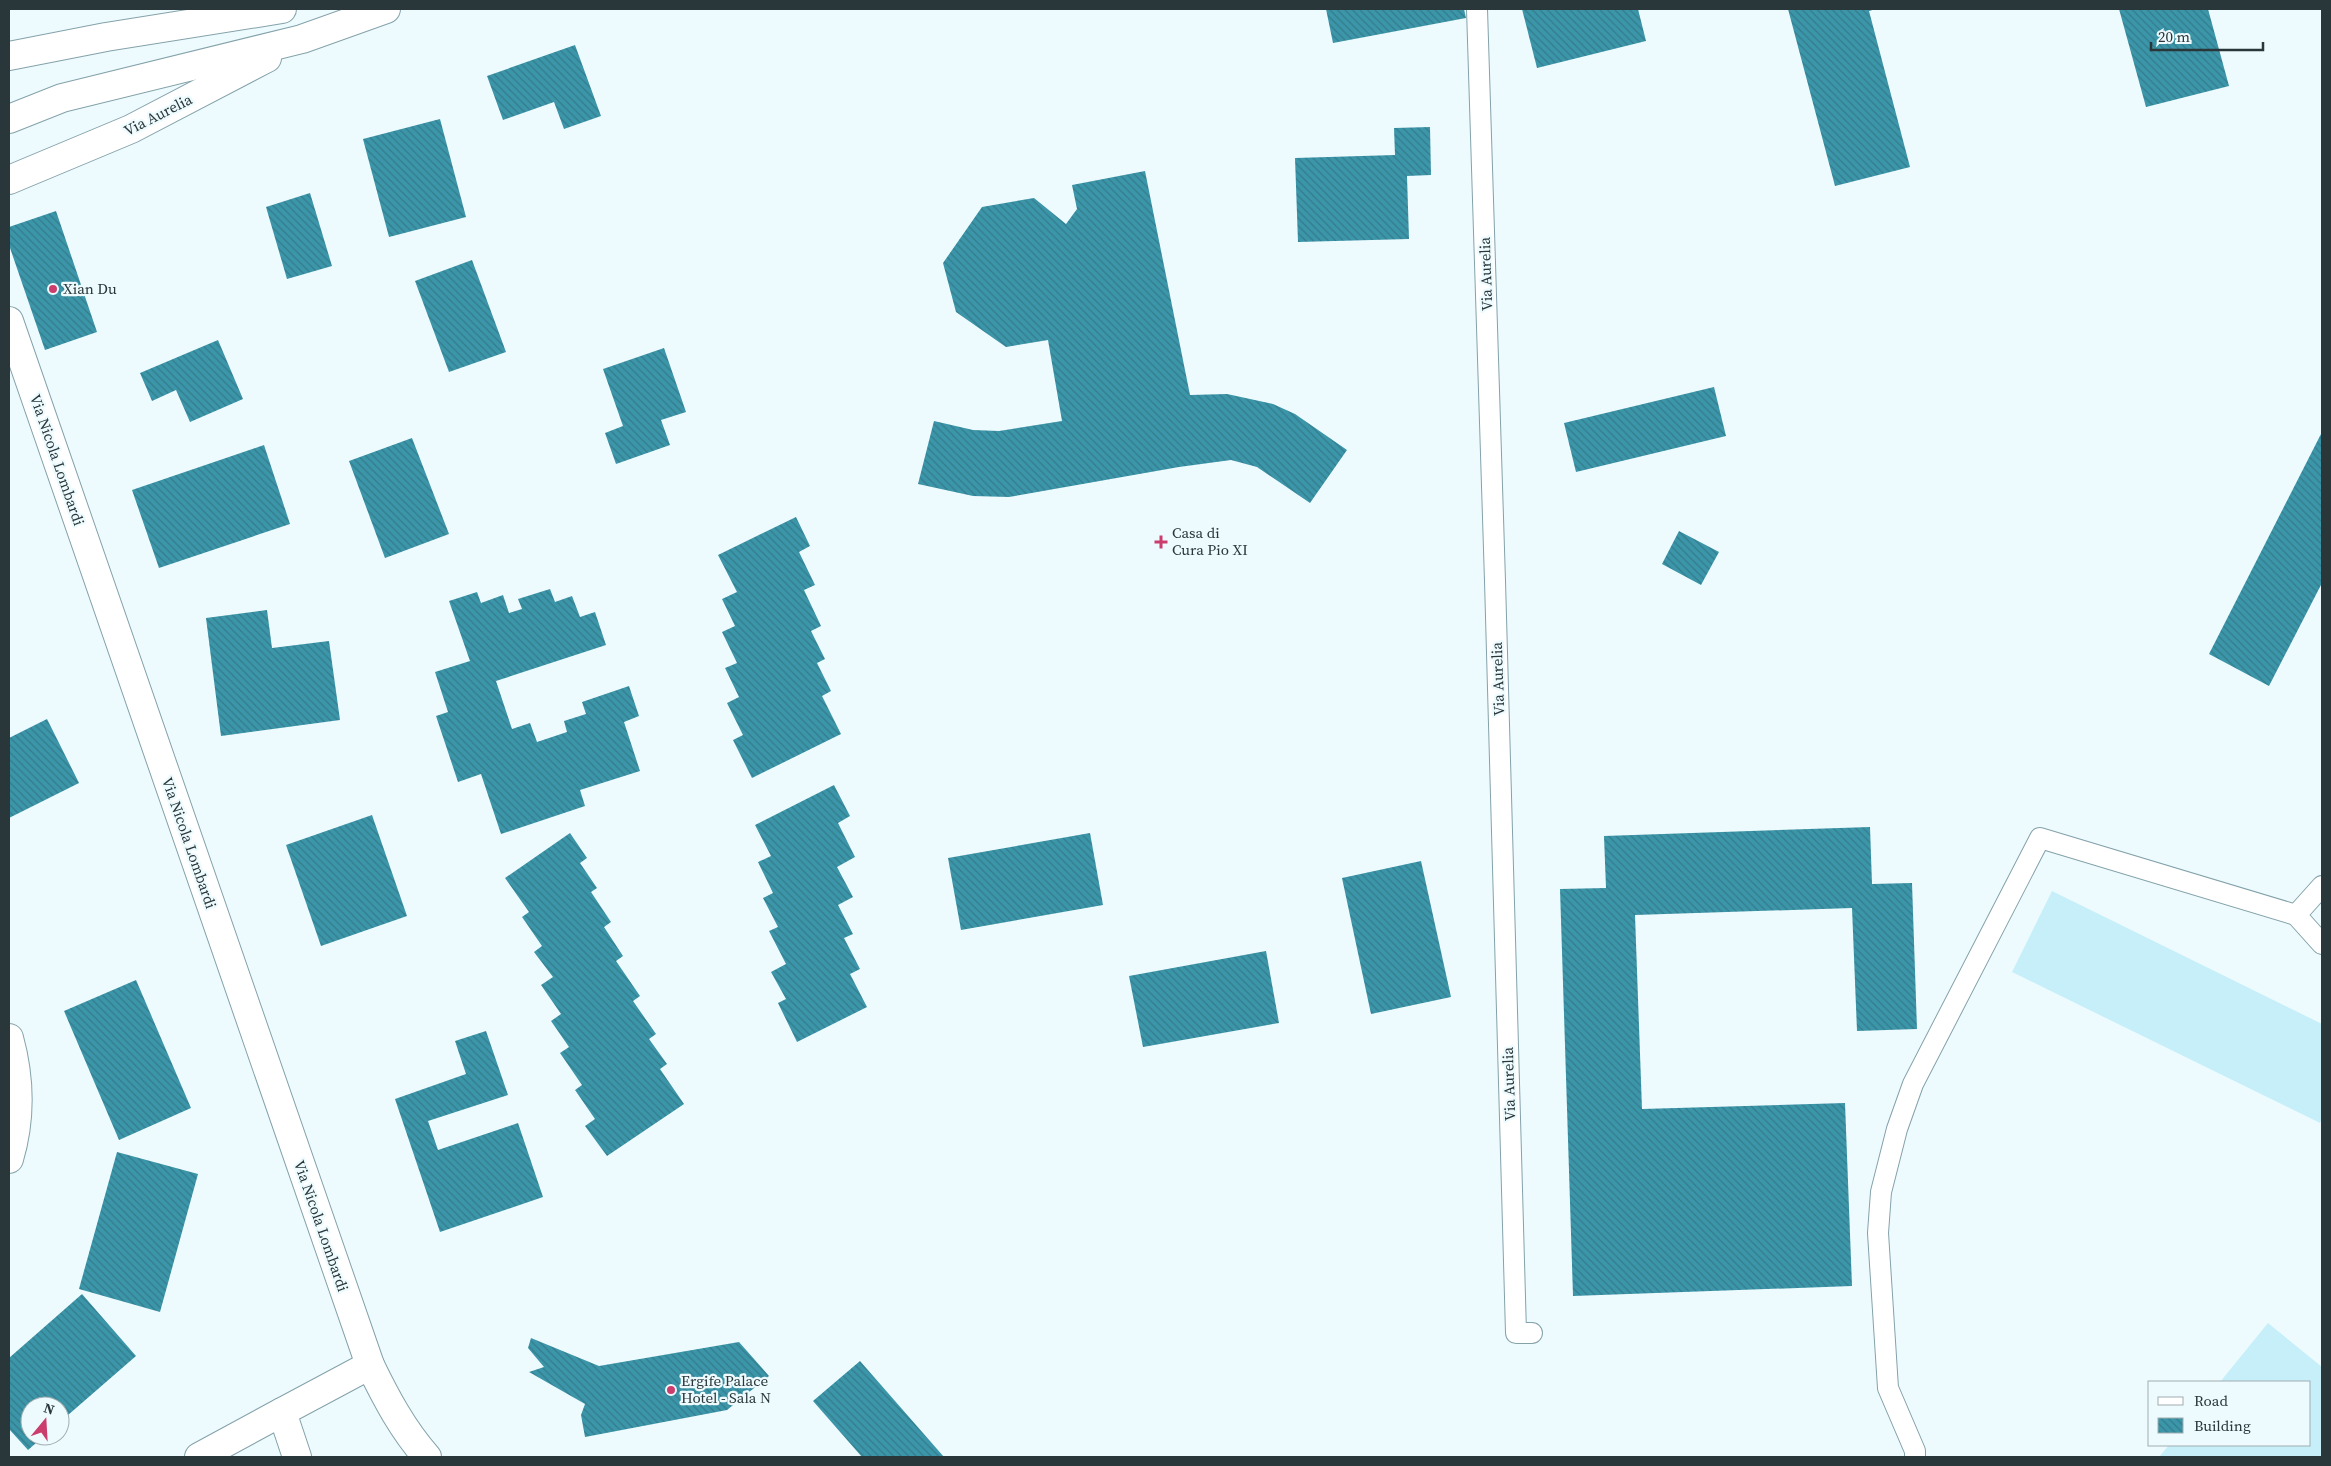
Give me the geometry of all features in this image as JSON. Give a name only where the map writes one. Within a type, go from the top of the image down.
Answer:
[{"type":"street","points":[[9,56],[106,37],[282,9]]},
{"type":"street","name":"Via Aurelia","points":[[9,119],[80,93],[302,39],[386,9]]},
{"type":"street","name":"Via Aurelia","points":[[9,180],[131,129],[302,39]]},
{"type":"street","name":"Via Nicola Lombardi","points":[[9,321],[370,1365],[390,1407],[416,1445],[427,1457]]},
{"type":"street","points":[[9,1038],[14,1057],[18,1090],[17,1128],[9,1159]]},
{"type":"street","points":[[199,1457],[370,1365]]},
{"type":"street","points":[[282,1412],[297,1457]]},
{"type":"lane","name":"Via Aurelia","points":[[1477,9],[1496,581],[1516,1333],[1532,1333]]},
{"type":"lane","points":[[1915,1457],[1914,1450],[1888,1388],[1878,1233],[1881,1192],[1897,1129],[1914,1084],[2040,838],[2296,915],[2322,944]]},
{"type":"lane","points":[[2296,915],[2322,886]]},
{"type":"shaded area","points":[[2052,891],[2322,1024],[2322,1117],[2320,1123],[2012,972]]},
{"type":"shaded area","points":[[2268,1323],[2322,1367],[2322,1457],[2159,1457],[2168,1446],[2311,1446],[2311,1381],[2221,1381]]},
{"type":"building","points":[[1326,9],[1464,9],[1466,18],[1333,43]]},
{"type":"building","points":[[1522,9],[1638,9],[1646,41],[1537,68]]},
{"type":"building","points":[[1788,9],[1876,9],[1869,11],[1910,167],[1835,186]]},
{"type":"building","points":[[2119,9],[2208,9],[2229,86],[2146,107]]},
{"type":"building","points":[[575,45],[601,116],[564,129],[554,102],[503,120],[487,76]]},
{"type":"building","points":[[440,119],[466,217],[389,237],[363,139]]},
{"type":"building","points":[[1430,127],[1431,175],[1407,176],[1409,239],[1298,242],[1295,158],[1395,155],[1394,128]]},
{"type":"building","points":[[1145,171],[1190,395],[1227,394],[1273,404],[1295,414],[1347,450],[1310,503],[1257,467],[1231,460],[1179,467],[1009,497],[973,496],[918,484],[934,421],[973,430],[999,431],[1062,421],[1048,340],[1006,347],[956,312],[943,263],[982,207],[1034,198],[1066,224],[1077,209],[1072,185]]},
{"type":"building","points":[[310,193],[332,266],[287,279],[266,207]]},
{"type":"building","name":"Xian Du","points":[[56,211],[97,332],[45,350],[9,245],[9,227]]},
{"type":"building","points":[[472,260],[506,352],[449,372],[415,281]]},
{"type":"building","points":[[218,340],[243,399],[190,422],[176,390],[152,401],[140,373]]},
{"type":"building","points":[[664,348],[686,412],[661,420],[670,445],[616,464],[605,433],[623,426],[603,369]]},
{"type":"building","points":[[1714,387],[1726,436],[1576,472],[1564,423]]},
{"type":"building","points":[[2322,432],[2322,583],[2269,686],[2209,654]]},
{"type":"building","points":[[412,438],[449,534],[385,558],[349,461]]},
{"type":"building","points":[[264,445],[290,524],[159,568],[132,490]]},
{"type":"building","points":[[796,517],[810,546],[799,552],[815,585],[804,590],[821,626],[811,631],[825,659],[817,663],[831,691],[822,696],[841,734],[752,778],[733,740],[743,735],[727,703],[739,697],[725,668],[737,663],[722,632],[735,626],[722,599],[737,592],[718,555]]},
{"type":"building","points":[[1679,531],[1719,552],[1701,585],[1662,564]]},
{"type":"building","points":[[550,589],[555,602],[572,596],[580,617],[595,612],[606,645],[496,681],[512,729],[530,723],[537,742],[567,732],[564,721],[586,714],[582,702],[629,686],[639,716],[624,722],[640,771],[580,790],[585,806],[501,834],[481,774],[458,782],[436,716],[448,712],[435,672],[470,661],[449,601],[477,592],[481,603],[503,595],[509,613],[522,609],[518,599]]},
{"type":"building","points":[[267,610],[272,648],[329,641],[340,720],[221,736],[206,618]]},
{"type":"building","points":[[47,719],[79,783],[9,818],[9,738]]},
{"type":"building","points":[[834,785],[850,816],[838,823],[855,857],[837,867],[853,897],[838,905],[853,934],[844,938],[860,969],[850,974],[867,1007],[797,1042],[778,1003],[786,999],[771,972],[786,964],[769,931],[778,927],[763,898],[773,893],[758,862],[771,856],[755,825]]},
{"type":"building","points":[[372,815],[407,916],[321,946],[286,845]]},
{"type":"building","points":[[1870,827],[1872,884],[1912,883],[1917,1029],[1857,1031],[1852,908],[1635,915],[1642,1109],[1845,1103],[1852,1286],[1573,1296],[1560,889],[1606,888],[1604,836]]},
{"type":"building","points":[[570,833],[587,858],[580,863],[597,888],[591,892],[611,922],[604,927],[623,956],[616,961],[640,996],[633,1001],[656,1034],[649,1039],[667,1064],[660,1069],[684,1104],[607,1156],[585,1126],[595,1119],[575,1090],[582,1085],[560,1053],[569,1047],[551,1021],[561,1014],[541,985],[553,977],[534,952],[542,946],[522,917],[529,912],[505,878]]},
{"type":"building","points":[[1090,833],[1103,905],[961,930],[948,858]]},
{"type":"building","points":[[1421,861],[1451,997],[1371,1014],[1342,878]]},
{"type":"building","points":[[1266,951],[1279,1023],[1143,1047],[1129,976]]},
{"type":"building","points":[[136,980],[191,1108],[119,1140],[64,1011]]},
{"type":"building","points":[[486,1031],[508,1095],[428,1121],[438,1150],[518,1123],[543,1197],[440,1232],[395,1099],[466,1074],[455,1041]]},
{"type":"building","points":[[117,1152],[198,1174],[160,1312],[79,1289]]},
{"type":"building","points":[[82,1294],[136,1356],[70,1413],[70,1396],[20,1396],[20,1441],[9,1429],[9,1358]]},
{"type":"building","name":"Ergife Palace Hotel - Sala N","points":[[531,1338],[599,1366],[739,1342],[769,1376],[727,1410],[585,1437],[581,1415],[585,1404],[529,1372],[544,1367],[528,1348]]},
{"type":"building","points":[[860,1361],[944,1457],[862,1457],[813,1401]]},
{"type":"building","points":[[24,1446],[33,1446],[28,1450]]},
{"type":"place","name":"Xian Du","points":[[53,289]]},
{"type":"place","name":"Casa di Cura Pio XI","points":[[1161,542]]},
{"type":"place","name":"Ergife Palace Hotel - Sala N","points":[[671,1390]]}]
